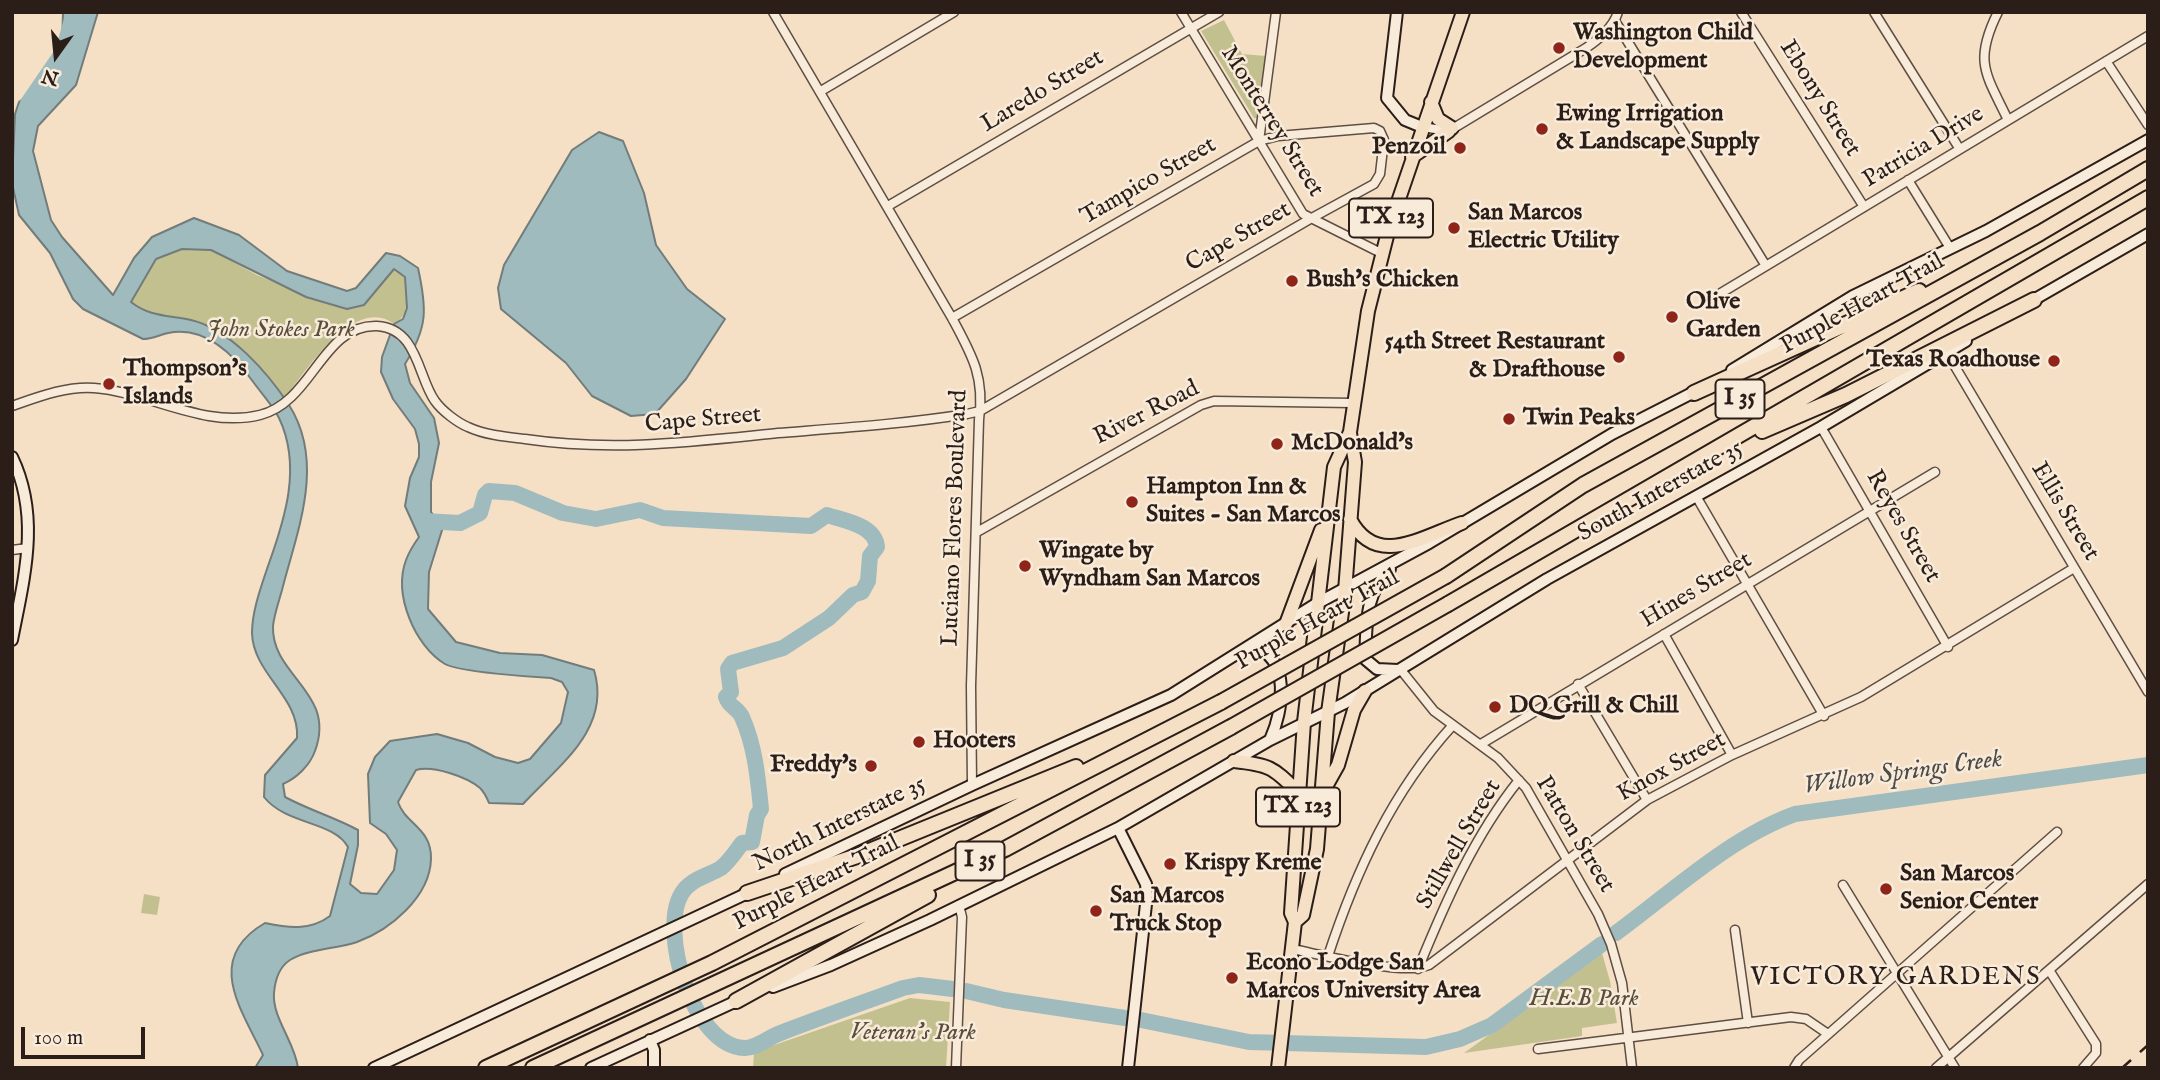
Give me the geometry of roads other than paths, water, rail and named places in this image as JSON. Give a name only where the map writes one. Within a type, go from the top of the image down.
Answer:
[{"type":"highway","name":"Purple Heart Trail","points":[[486,1068],[712,963],[1221,702],[1446,576],[1583,485],[2040,233],[2148,169]]},
{"type":"highway","name":"Purple Heart Trail","points":[[533,1068],[993,855],[1231,727],[2148,198]]},
{"type":"highway","points":[[1694,393],[1803,346],[2040,233]]},
{"type":"highway","points":[[1702,457],[1846,396],[2034,300]]},
{"type":"highway","points":[[741,896],[857,856],[1162,733]]},
{"type":"highway","points":[[735,1003],[911,905],[993,855]]},
{"type":"main road","points":[[1397,12],[1387,98],[1394,111],[1405,120],[1422,127]]},
{"type":"main road","name":"TX 123","points":[[1328,712],[1345,591],[1355,462],[1350,432],[1368,311],[1381,253],[1422,127],[1464,12]]},
{"type":"main road","points":[[1412,157],[1450,130],[1438,119],[1431,102]]},
{"type":"main road","points":[[1316,604],[1345,591],[1612,434],[1694,393],[1853,296],[1950,248],[2148,140]]},
{"type":"main road","name":"South Interstate 35","points":[[1304,722],[1365,691],[1518,596],[1821,427],[2148,234]]},
{"type":"main road","name":"TX 123","points":[[1295,922],[1291,914],[1296,869],[1295,828],[1316,604],[1334,467],[1350,432]]},
{"type":"main road","points":[[12,457],[26,494],[30,522],[12,639]]},
{"type":"main road","points":[[1286,624],[1328,513]]},
{"type":"main road","points":[[1350,517],[1368,543],[1384,547],[1462,523]]},
{"type":"main road","points":[[1399,559],[1376,583],[1371,596],[1365,659],[1377,668],[1401,670]]},
{"type":"main road","name":"North Interstate 35","points":[[374,1068],[972,785],[1171,695],[1316,604]]},
{"type":"main road","points":[[1252,646],[1263,649],[1271,657],[1280,680],[1281,709],[1270,740]]},
{"type":"main road","points":[[1323,794],[1338,765],[1354,710],[1365,691]]},
{"type":"main road","points":[[1278,1063],[1295,922],[1303,915],[1307,899],[1323,794],[1328,712]]},
{"type":"main road","points":[[591,1068],[735,1003],[831,965],[1118,828],[1304,722]]},
{"type":"main road","points":[[1234,761],[1275,770],[1287,778],[1300,794]]},
{"type":"main road","points":[[1118,828],[1146,884],[1147,895],[1128,1068]]},
{"type":"main road","points":[[650,1040],[654,1050],[654,1068]]},
{"type":"street","name":"Luciano Flores Boulevard","points":[[774,12],[952,318],[977,368],[983,397],[980,411],[971,686],[972,785]]},
{"type":"street","points":[[821,91],[954,12]]},
{"type":"street","name":"Monterrey Street","points":[[1181,12],[1303,214],[1334,227],[1381,253]]},
{"type":"street","name":"Laredo Street","points":[[888,206],[1219,12]]},
{"type":"street","points":[[1259,141],[1276,12]]},
{"type":"street","name":"Ebony Street","points":[[1741,12],[1864,207]]},
{"type":"street","points":[[1874,12],[1958,148]]},
{"type":"street","points":[[1998,12],[1983,51],[1983,67],[2008,120]]},
{"type":"street","points":[[1422,127],[1450,130],[1586,48],[1617,17],[1766,266]]},
{"type":"street","name":"Patricia Drive","points":[[1721,293],[2148,36]]},
{"type":"street","points":[[2106,61],[2148,125]]},
{"type":"street","name":"Tampico Street","points":[[952,318],[1259,141],[1278,136],[1374,128],[1380,131]]},
{"type":"street","name":"Cape Street","points":[[12,406],[68,390],[96,388],[216,417],[244,418],[271,412],[290,401],[337,342],[364,327],[389,329],[417,355],[436,402],[469,428],[564,445],[634,447],[940,418],[980,411],[1374,184],[1380,174],[1384,140],[1380,131]]},
{"type":"street","points":[[1908,180],[1950,248]]},
{"type":"street","name":"Ellis Street","points":[[1947,353],[2148,692]]},
{"type":"street","name":"River Road","points":[[977,531],[1201,405],[1214,401],[1353,403]]},
{"type":"street","name":"Reyes Street","points":[[1821,427],[1948,646]]},
{"type":"street","name":"Hines Street","points":[[1481,744],[1935,472]]},
{"type":"street","points":[[1696,496],[1824,716]]},
{"type":"street","points":[[12,550],[28,548]]},
{"type":"street","name":"Knox Street","points":[[1418,969],[1441,959],[1567,859],[1647,800],[1732,755],[1824,716],[1948,646],[2074,568]]},
{"type":"street","points":[[1664,634],[1732,755]]},
{"type":"street","name":"Patton Street","points":[[1401,670],[1434,711],[1481,744],[1520,780],[1567,859],[1598,914],[1611,944],[1622,983],[1632,1068]]},
{"type":"street","points":[[1578,684],[1647,800]]},
{"type":"street","points":[[1328,956],[1353,885],[1390,810],[1414,772],[1453,725]]},
{"type":"street","name":"Stillwell Street","points":[[1418,969],[1448,894],[1480,838],[1520,780]]},
{"type":"street","points":[[1805,1068],[1796,1064],[2057,832]]},
{"type":"street","points":[[1936,1068],[2148,884]]},
{"type":"street","points":[[1843,886],[1955,1068]]},
{"type":"street","points":[[956,1068],[962,917],[959,905]]},
{"type":"street","points":[[1735,930],[1748,1023]]},
{"type":"street","points":[[1292,950],[1418,969]]},
{"type":"street","points":[[2049,970],[2096,1044],[2096,1053],[2083,1068]]},
{"type":"street","points":[[1538,1049],[1798,1017],[1828,1034]]},
{"type":"water","points":[[63,12],[98,12],[76,85],[38,126],[33,151],[51,220],[62,237],[113,295],[134,258],[152,237],[194,218],[239,235],[287,271],[347,291],[356,288],[386,253],[400,256],[418,268],[424,318],[418,339],[405,364],[410,383],[434,418],[439,443],[431,482],[431,512],[443,527],[429,572],[428,609],[456,642],[500,653],[542,655],[594,670],[598,691],[589,728],[566,760],[523,804],[489,803],[480,788],[467,780],[431,769],[416,770],[398,802],[406,816],[423,833],[430,849],[429,873],[416,899],[395,920],[370,937],[297,956],[283,966],[278,975],[274,1002],[276,1012],[293,1049],[298,1068],[255,1068],[263,1055],[238,1003],[232,969],[236,952],[246,937],[265,923],[299,927],[315,924],[330,916],[348,847],[332,832],[284,813],[264,797],[265,775],[297,738],[296,723],[291,710],[260,661],[254,648],[252,633],[257,599],[285,511],[290,474],[286,436],[271,405],[238,363],[218,345],[206,338],[182,332],[143,339],[83,309],[73,299],[50,253],[19,215],[12,183],[15,114],[19,102],[49,79],[62,48]],"holes":[[[182,249],[211,250],[306,297],[347,309],[364,305],[394,269],[405,277],[407,308],[403,319],[394,324],[382,357],[381,372],[393,399],[415,429],[419,444],[419,457],[410,478],[405,506],[419,537],[407,557],[403,574],[402,588],[409,618],[424,645],[445,664],[480,672],[551,678],[562,682],[568,692],[561,723],[530,759],[518,763],[495,757],[468,743],[437,734],[390,741],[375,757],[368,774],[370,823],[386,834],[397,850],[394,870],[377,894],[361,893],[350,884],[358,845],[358,830],[285,797],[283,784],[298,775],[310,761],[319,731],[317,714],[311,699],[282,658],[275,643],[273,626],[305,497],[306,450],[300,427],[289,405],[270,379],[234,342],[206,325],[152,313],[131,302],[156,259]]]},
{"type":"water","points":[[599,132],[623,141],[644,193],[656,245],[687,289],[725,319],[686,379],[655,414],[631,416],[592,396],[566,363],[501,309],[498,288],[504,265],[572,150]]},
{"type":"waterway","points":[[28,103],[63,52],[74,12]]},
{"type":"waterway","name":"Willow Springs Creek","points":[[424,521],[460,523],[480,513],[485,495],[489,491],[515,493],[563,513],[596,519],[640,510],[663,518],[811,526],[827,515],[858,525],[871,534],[877,547],[870,556],[868,581],[862,592],[853,595],[829,618],[783,648],[732,663],[728,669],[731,692],[726,697],[740,714],[750,739],[761,809],[757,815],[752,842],[742,843],[721,868],[694,881],[682,893],[676,910],[674,933],[678,958],[685,984],[709,1028],[726,1042],[744,1048],[753,1047],[778,1034],[903,988],[919,985],[953,989]]},
{"type":"waterway","name":"Willow Springs Creek","points":[[1616,933],[1724,851],[1771,824],[1795,814],[2148,765]]},
{"type":"waterway","name":"Willow Springs Creek","points":[[1141,1020],[1249,1042],[1426,1047],[1460,1039],[1492,1025],[1602,944]]},
{"type":"waterway","name":"Willow Springs Creek","points":[[966,991],[1004,1000],[1125,1018]]},
{"type":"railway","points":[[2122,1068],[2148,1045]]},
{"type":"place","name":"Washington Child Development","points":[[1559,48]]},
{"type":"place","name":"Ewing Irrigation & Landscape Supply","points":[[1542,129]]},
{"type":"place","name":"Penzoil","points":[[1460,148]]},
{"type":"place","name":"San Marcos Electric Utility","points":[[1454,228]]},
{"type":"place","name":"Bush's Chicken","points":[[1292,281]]},
{"type":"place","name":"Olive Garden","points":[[1672,317]]},
{"type":"place","name":"54th Street Restaurant & Drafthouse","points":[[1619,357]]},
{"type":"place","name":"Texas Roadhouse","points":[[2054,361]]},
{"type":"place","name":"Thompson's Islands","points":[[109,384]]},
{"type":"place","name":"Twin Peaks","points":[[1509,419]]},
{"type":"place","name":"McDonald's","points":[[1277,444]]},
{"type":"place","name":"Hampton Inn & Suites - San Marcos","points":[[1132,502]]},
{"type":"place","name":"Wingate by Wyndham San Marcos","points":[[1025,566]]},
{"type":"place","name":"DQ Grill & Chill","points":[[1495,707]]},
{"type":"place","name":"Hooters","points":[[919,742]]},
{"type":"place","name":"Freddy's","points":[[871,766]]},
{"type":"place","name":"Krispy Kreme","points":[[1170,864]]},
{"type":"place","name":"San Marcos Senior Center","points":[[1886,889]]},
{"type":"place","name":"San Marcos Truck Stop","points":[[1096,911]]},
{"type":"place","name":"Econo Lodge San Marcos University Area","points":[[1232,978]]},
{"type":"district","name":"VICTORY GARDENS","points":[[1896,979]]},
{"type":"park label","name":"John Stokes Park","points":[[281,331]]},
{"type":"park label","name":"H.E.B Park","points":[[1584,1000]]},
{"type":"park label","name":"Veteran's Park","points":[[913,1034]]}]
